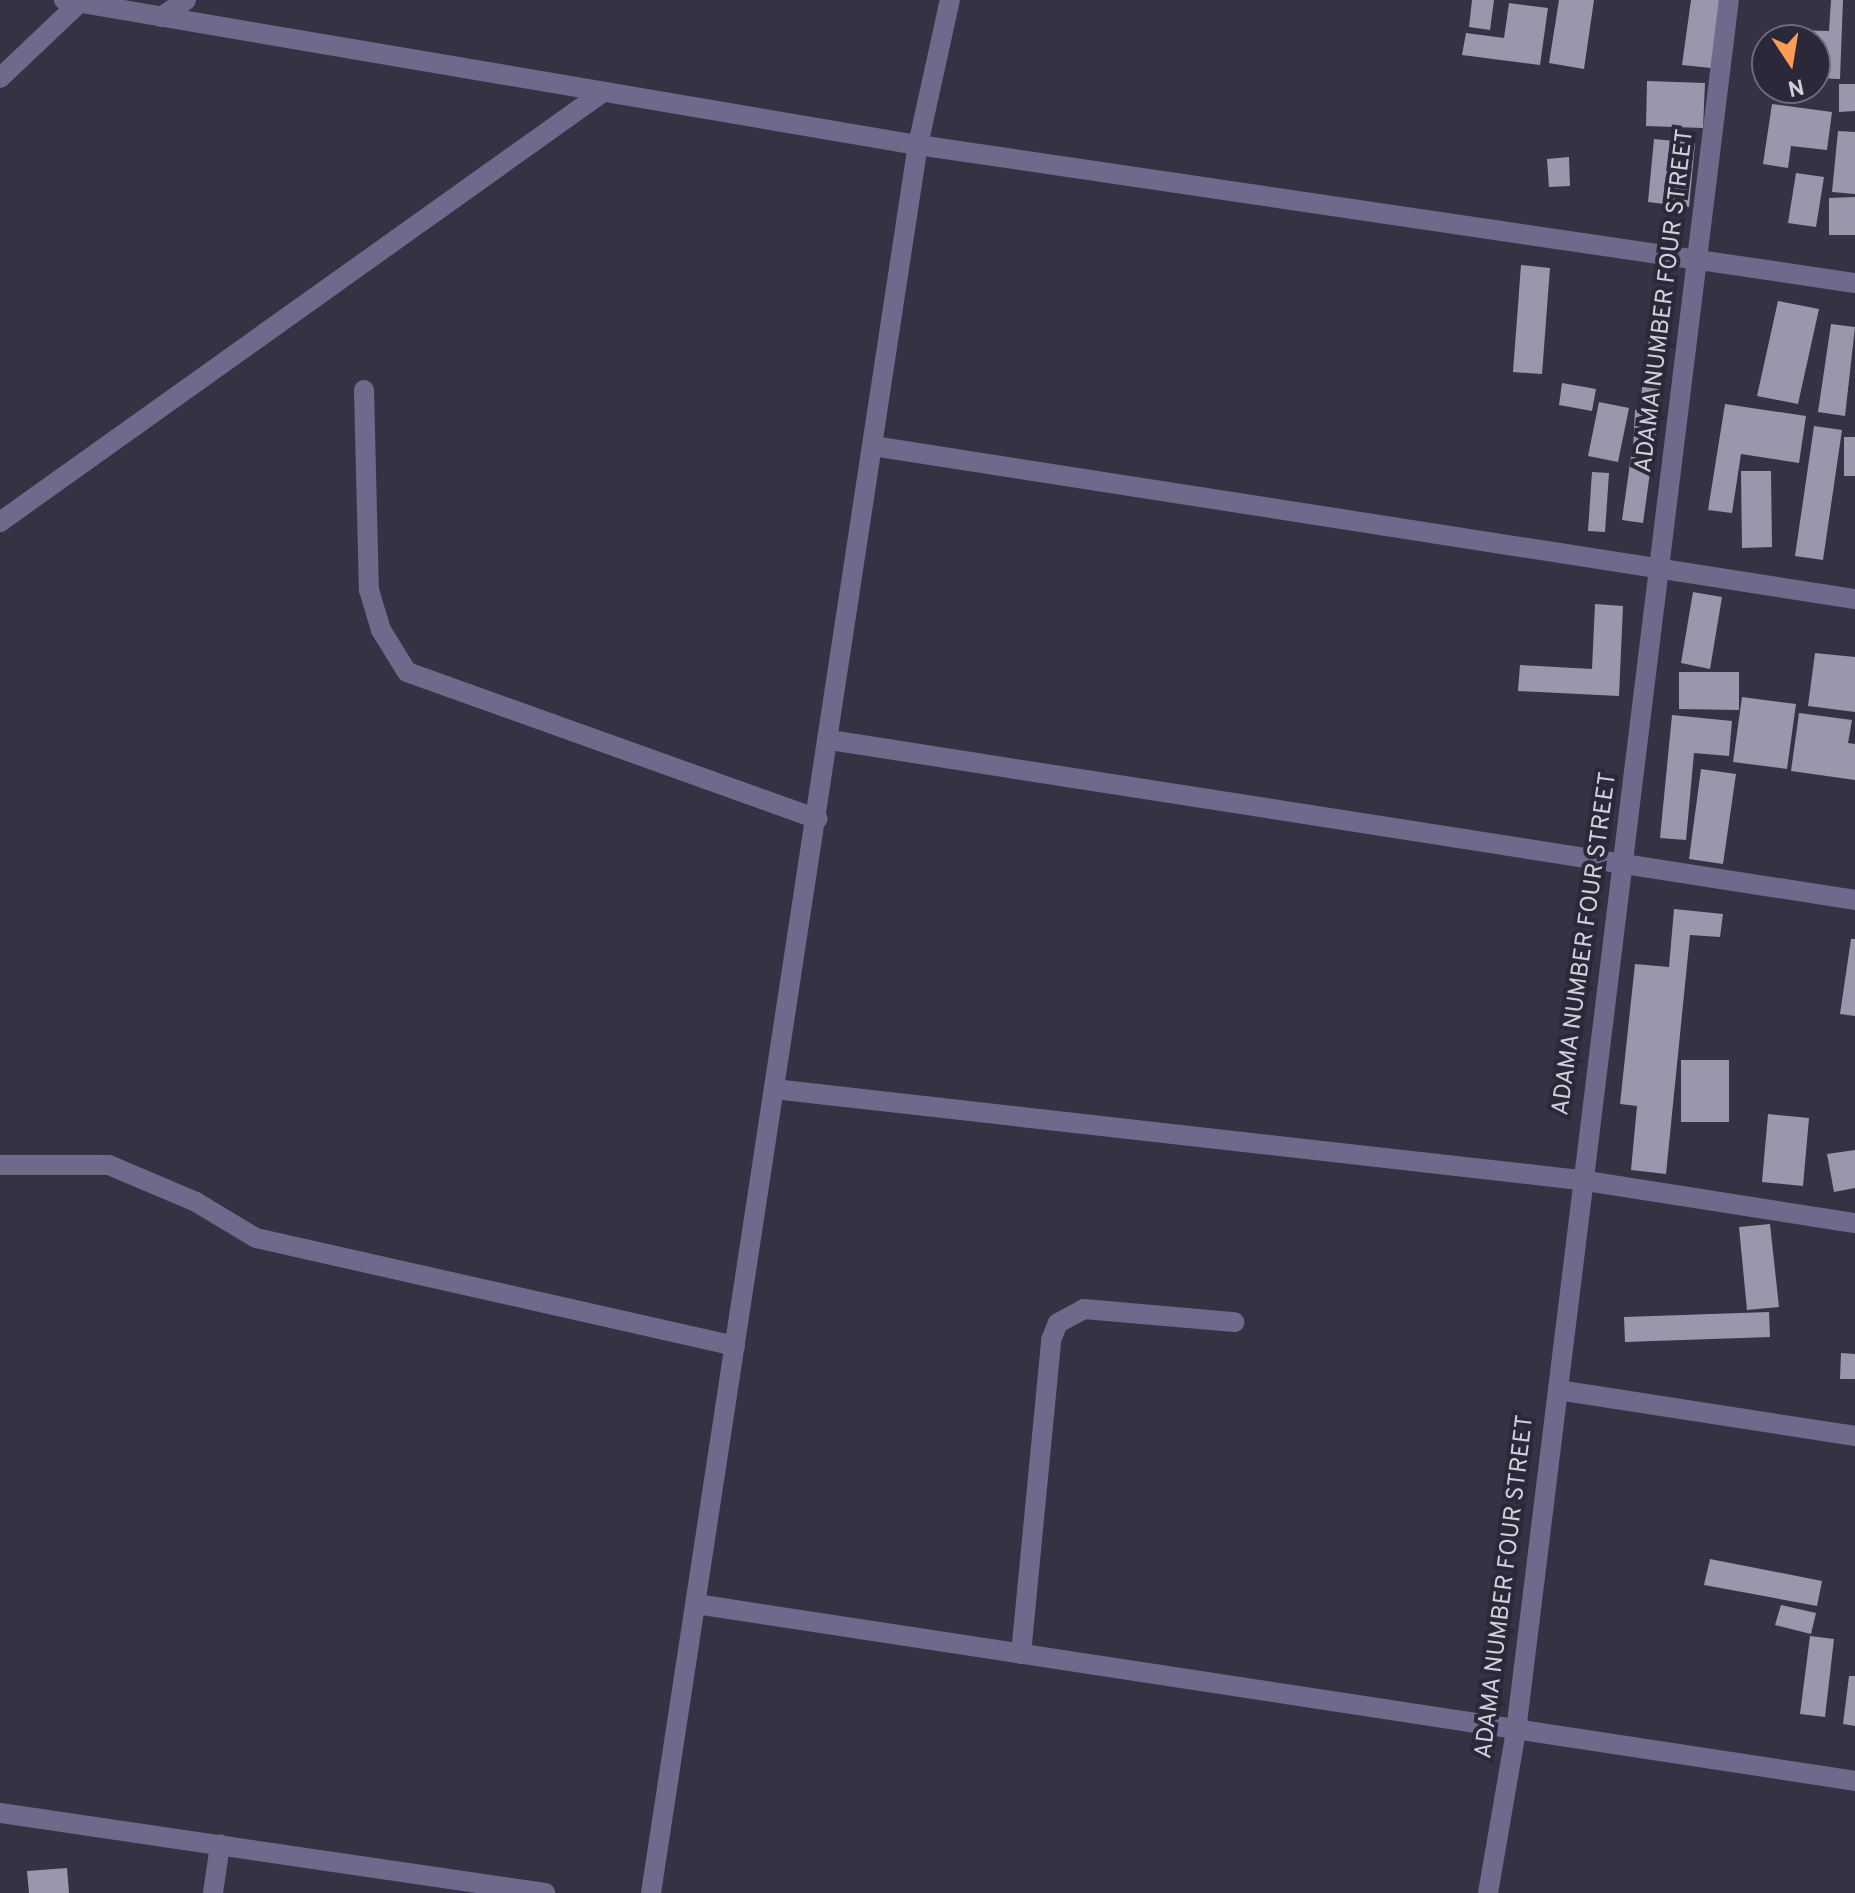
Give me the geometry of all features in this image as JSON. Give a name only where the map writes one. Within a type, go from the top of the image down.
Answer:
[{"type":"street","points":[[161,17],[186,0]]},
{"type":"street","points":[[651,1893],[830,740],[918,145],[950,0]]},
{"type":"street","name":"ADAMA NUMBER FOUR STREET","points":[[1488,1893],[1516,1731],[1580,1180],[1624,864],[1729,0]]},
{"type":"street","points":[[0,78],[72,1],[918,145],[1855,283]]},
{"type":"street","points":[[0,522],[603,92]]},
{"type":"street","points":[[364,390],[369,590],[381,630],[407,672],[817,819]]},
{"type":"street","points":[[873,446],[1659,572],[1855,599]]},
{"type":"street","points":[[830,740],[1855,900]]},
{"type":"street","points":[[774,1089],[1580,1180],[1855,1223]]},
{"type":"street","points":[[0,1165],[109,1165],[196,1202],[256,1238],[735,1346]]},
{"type":"street","points":[[1021,1654],[1051,1340],[1058,1323],[1084,1309],[1234,1322]]},
{"type":"street","points":[[1558,1390],[1855,1436]]},
{"type":"street","points":[[696,1604],[1855,1781]]},
{"type":"street","points":[[0,1813],[545,1893]]},
{"type":"street","points":[[213,1893],[220,1845]]},
{"type":"building","points":[[1472,0],[1494,0],[1490,30],[1469,27]]},
{"type":"building","points":[[1559,0],[1594,0],[1584,69],[1549,63]]},
{"type":"building","points":[[1691,0],[1720,0],[1711,68],[1682,65]]},
{"type":"building","points":[[1831,0],[1843,0],[1840,79],[1831,79]]},
{"type":"building","points":[[1509,3],[1548,8],[1540,65],[1462,55],[1466,33],[1504,38]]},
{"type":"building","points":[[1647,81],[1705,83],[1703,128],[1646,126]]},
{"type":"building","points":[[1839,84],[1855,84],[1855,111],[1839,112]]},
{"type":"building","points":[[1772,104],[1832,112],[1827,150],[1791,146],[1788,168],[1763,164]]},
{"type":"building","points":[[1838,131],[1855,132],[1855,194],[1832,192]]},
{"type":"building","points":[[1654,139],[1695,143],[1689,207],[1648,202]]},
{"type":"building","points":[[1569,157],[1570,186],[1549,187],[1547,159]]},
{"type":"building","points":[[1796,173],[1824,177],[1816,227],[1788,223]]},
{"type":"building","points":[[1855,197],[1855,235],[1829,235],[1829,198]]},
{"type":"building","points":[[1521,265],[1550,268],[1542,374],[1513,372]]},
{"type":"building","points":[[1778,301],[1819,309],[1798,404],[1757,396]]},
{"type":"building","points":[[1831,324],[1855,327],[1845,416],[1818,412]]},
{"type":"building","points":[[1651,325],[1669,328],[1657,406],[1640,403]]},
{"type":"building","points":[[1562,383],[1596,389],[1592,411],[1559,405]]},
{"type":"building","points":[[1599,402],[1629,408],[1618,462],[1588,456]]},
{"type":"building","points":[[1725,404],[1806,416],[1799,463],[1741,454],[1732,513],[1708,510]]},
{"type":"building","points":[[1635,410],[1656,411],[1655,451],[1633,450]]},
{"type":"building","points":[[1814,426],[1842,430],[1823,560],[1795,556]]},
{"type":"building","points":[[1844,437],[1855,437],[1855,476],[1844,476]]},
{"type":"building","points":[[1631,456],[1652,458],[1643,523],[1622,520]]},
{"type":"building","points":[[1741,471],[1771,471],[1772,547],[1742,548]]},
{"type":"building","points":[[1592,472],[1609,473],[1605,532],[1588,531]]},
{"type":"building","points":[[1693,592],[1722,597],[1710,669],[1681,663]]},
{"type":"building","points":[[1595,604],[1623,606],[1619,696],[1518,691],[1520,665],[1592,669]]},
{"type":"building","points":[[1815,653],[1855,657],[1855,712],[1808,706]]},
{"type":"building","points":[[1679,672],[1739,672],[1739,710],[1679,709]]},
{"type":"building","points":[[1742,697],[1796,704],[1787,769],[1733,762]]},
{"type":"building","points":[[1799,713],[1852,720],[1848,743],[1855,744],[1855,780],[1791,771]]},
{"type":"building","points":[[1672,715],[1732,721],[1729,756],[1694,753],[1686,840],[1660,838]]},
{"type":"building","points":[[1701,769],[1736,774],[1723,864],[1689,859]]},
{"type":"building","points":[[1674,909],[1723,914],[1720,937],[1690,935],[1666,1174],[1631,1170],[1637,1106],[1620,1104],[1635,964],[1669,967]]},
{"type":"building","points":[[1851,939],[1855,939],[1855,1016],[1840,1014]]},
{"type":"building","points":[[1681,1060],[1729,1060],[1729,1122],[1681,1122]]},
{"type":"building","points":[[1768,1114],[1809,1118],[1803,1186],[1762,1182]]},
{"type":"building","points":[[1855,1150],[1855,1188],[1834,1192],[1827,1154]]},
{"type":"building","points":[[1770,1224],[1779,1307],[1747,1310],[1739,1227]]},
{"type":"building","points":[[1769,1312],[1770,1337],[1625,1342],[1624,1317]]},
{"type":"building","points":[[1841,1353],[1855,1354],[1855,1379],[1840,1379]]},
{"type":"building","points":[[1710,1559],[1822,1581],[1817,1606],[1704,1585]]},
{"type":"building","points":[[1781,1605],[1816,1613],[1811,1634],[1775,1625]]},
{"type":"building","points":[[1810,1636],[1834,1639],[1825,1717],[1800,1714]]},
{"type":"building","points":[[1849,1676],[1855,1676],[1855,1726],[1843,1724]]},
{"type":"building","points":[[67,1868],[69,1893],[29,1893],[27,1871]]}]
